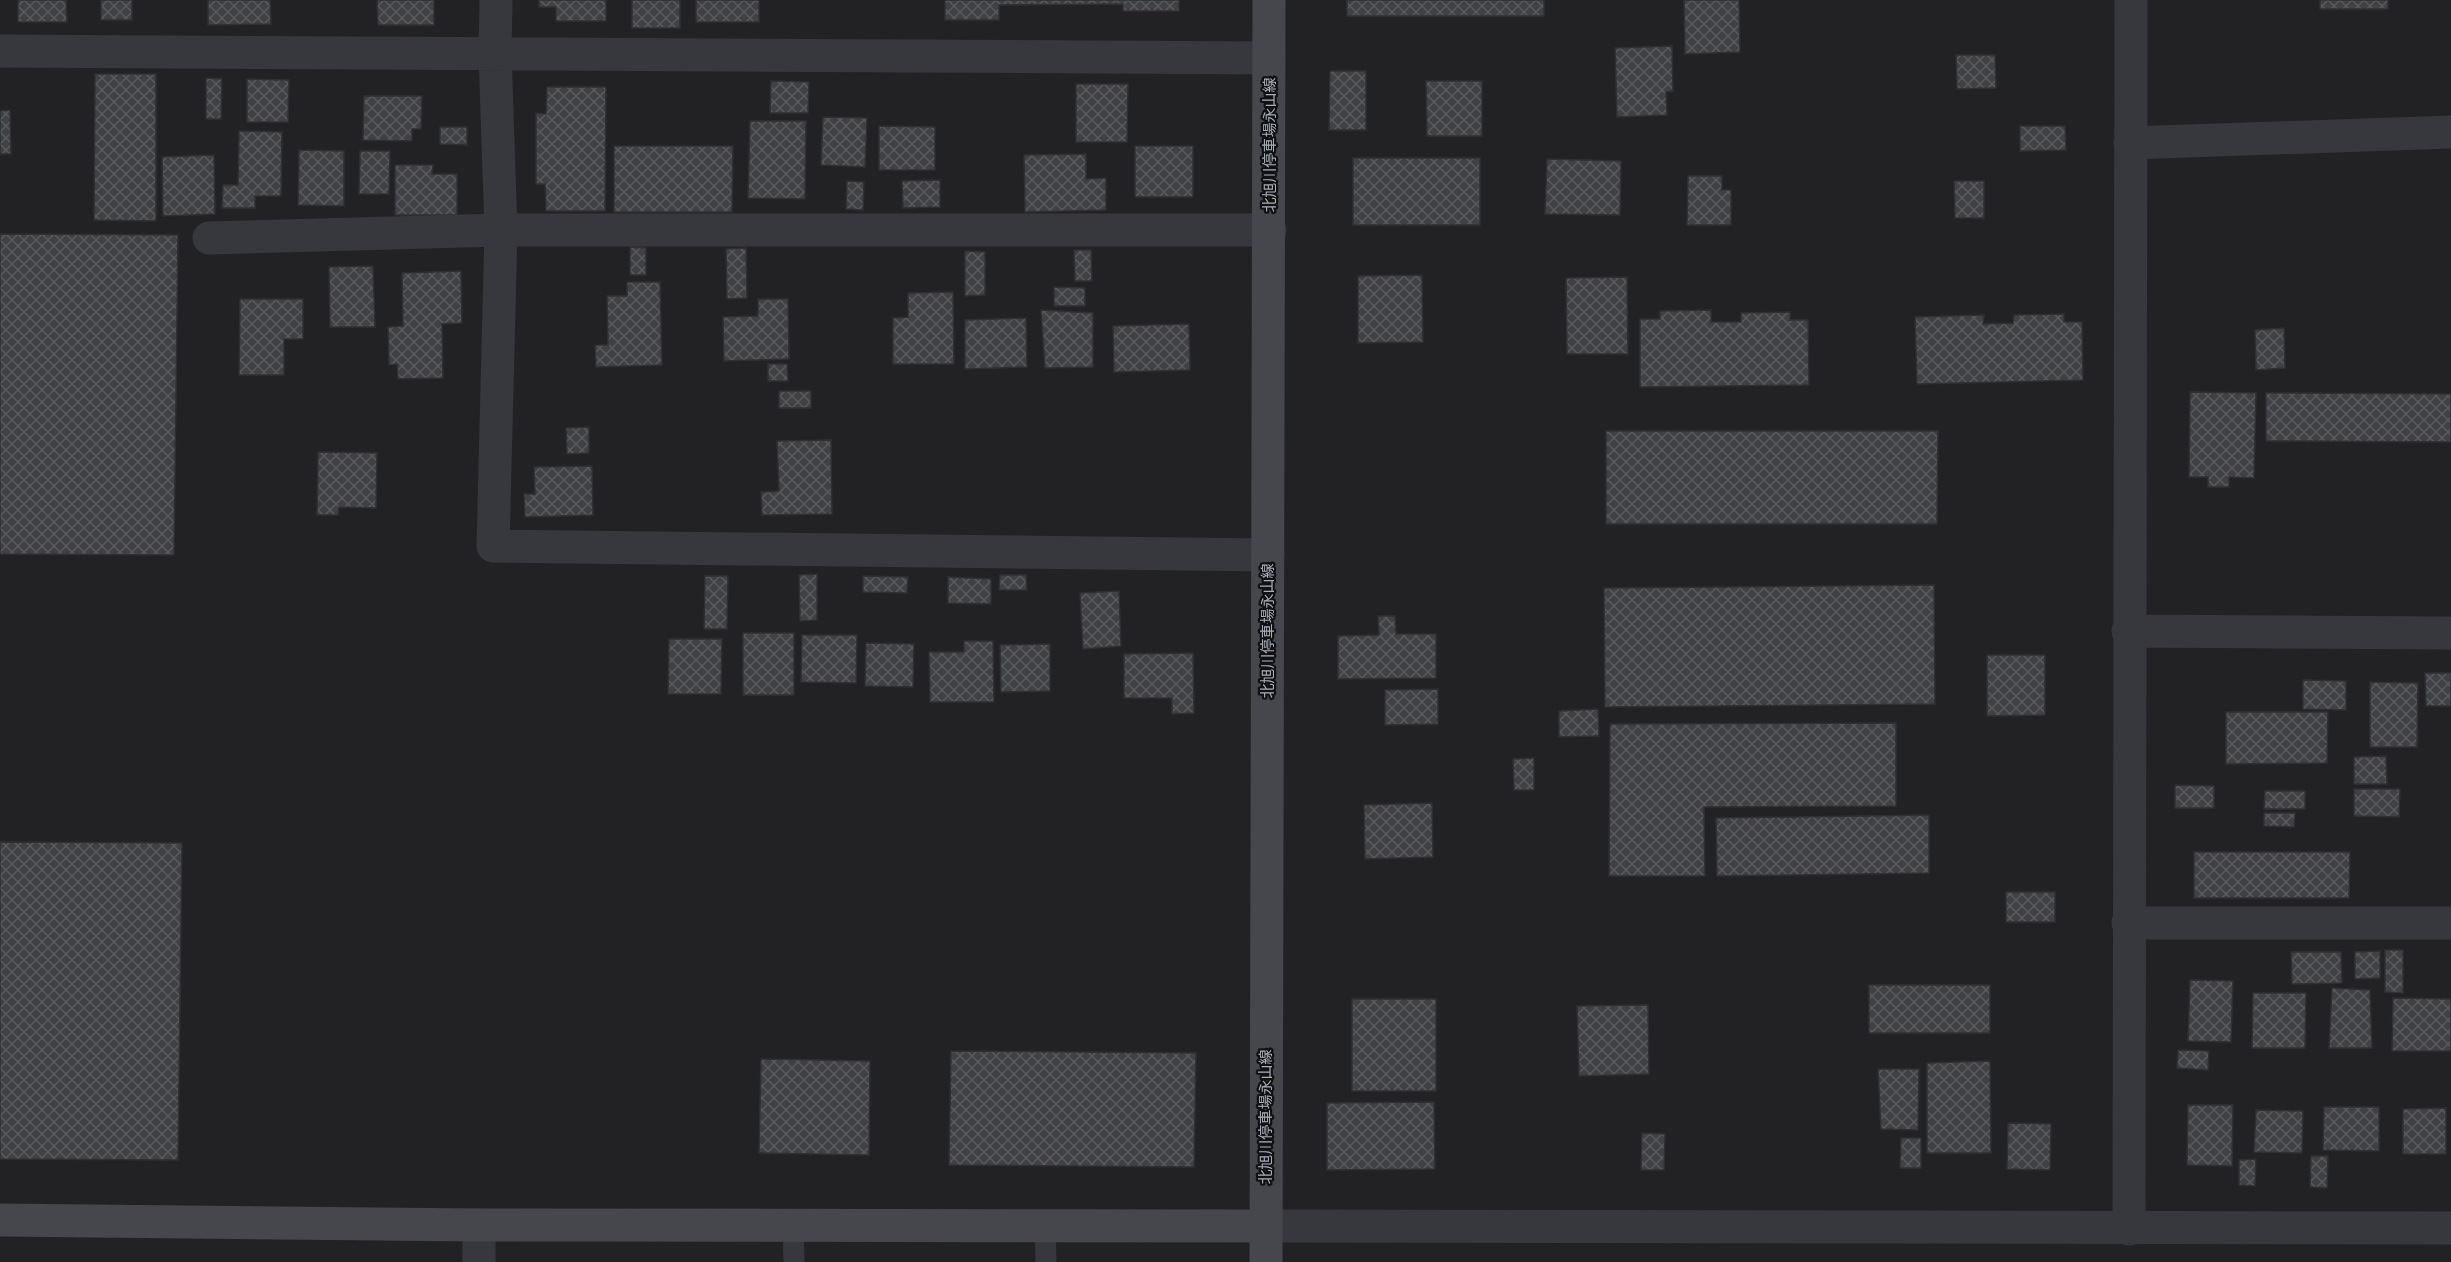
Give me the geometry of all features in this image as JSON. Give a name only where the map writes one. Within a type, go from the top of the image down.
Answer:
[{"type":"main road","name":"北旭川停車場永山線","points":[[1266,1262],[1269,0]]},
{"type":"main road","points":[[0,1220],[1265,1226]]},
{"type":"street","points":[[496,0],[495,54],[501,230],[493,546],[1268,555]]},
{"type":"street","points":[[2128,1229],[2131,0]]},
{"type":"street","points":[[0,51],[1269,58]]},
{"type":"street","points":[[2130,143],[2451,132]]},
{"type":"street","points":[[209,238],[501,230],[1270,230]]},
{"type":"street","points":[[2128,631],[2451,633]]},
{"type":"street","points":[[2128,923],[2451,923]]},
{"type":"street","points":[[479,1224],[479,1262]]},
{"type":"street","points":[[1265,1226],[2451,1228]]},
{"type":"lane","points":[[793,1225],[794,1262]]},
{"type":"lane","points":[[1045,1226],[1046,1262]]},
{"type":"shaded area","points":[[0,0],[2451,0],[2451,1262],[0,1262]]},
{"type":"building","points":[[18,0],[66,0],[67,22],[18,22]]},
{"type":"building","points":[[101,0],[132,0],[132,20],[101,20]]},
{"type":"building","points":[[208,0],[270,0],[271,24],[208,25]]},
{"type":"building","points":[[377,0],[434,0],[434,25],[378,25]]},
{"type":"building","points":[[539,0],[606,0],[606,21],[556,21],[556,7],[539,7]]},
{"type":"building","points":[[632,0],[680,0],[680,28],[632,28]]},
{"type":"building","points":[[696,0],[759,0],[759,22],[696,22]]},
{"type":"building","points":[[945,0],[1179,0],[1179,11],[1123,11],[1123,4],[999,5],[999,20],[945,20]]},
{"type":"building","points":[[1347,0],[1544,0],[1544,16],[1347,16]]},
{"type":"building","points":[[1684,0],[1739,0],[1740,52],[1685,54]]},
{"type":"building","points":[[2320,0],[2388,0],[2388,9],[2320,9]]},
{"type":"building","points":[[1672,46],[1673,91],[1666,92],[1667,115],[1617,117],[1615,48]]},
{"type":"building","points":[[1956,55],[1995,55],[1996,88],[1957,89]]},
{"type":"building","points":[[1330,71],[1366,71],[1366,130],[1329,130]]},
{"type":"building","points":[[95,74],[156,74],[156,221],[94,220]]},
{"type":"building","points":[[206,78],[222,79],[221,119],[206,119]]},
{"type":"building","points":[[247,79],[289,80],[288,122],[247,122]]},
{"type":"building","points":[[771,81],[809,82],[808,113],[770,113]]},
{"type":"building","points":[[1426,81],[1482,81],[1482,136],[1427,136]]},
{"type":"building","points":[[1076,84],[1128,84],[1127,142],[1076,142]]},
{"type":"building","points":[[547,87],[606,87],[605,211],[546,211],[545,184],[536,184],[536,113],[546,114]]},
{"type":"building","points":[[364,96],[422,96],[421,129],[412,129],[412,141],[363,140]]},
{"type":"building","points":[[10,110],[11,154],[0,154],[0,111]]},
{"type":"building","points":[[823,117],[867,118],[865,167],[821,165]]},
{"type":"building","points":[[750,121],[806,121],[805,199],[748,198]]},
{"type":"building","points":[[879,126],[935,127],[935,170],[879,170]]},
{"type":"building","points":[[2020,126],[2065,126],[2066,150],[2020,151]]},
{"type":"building","points":[[440,127],[467,127],[467,145],[440,144]]},
{"type":"building","points":[[239,131],[282,132],[281,196],[255,196],[255,208],[222,208],[223,185],[238,185]]},
{"type":"building","points":[[614,146],[733,146],[732,212],[614,212]]},
{"type":"building","points":[[1135,146],[1193,146],[1193,197],[1135,197]]},
{"type":"building","points":[[299,150],[344,151],[344,206],[298,205]]},
{"type":"building","points":[[360,151],[390,151],[389,194],[359,194]]},
{"type":"building","points":[[1086,154],[1086,179],[1106,178],[1106,210],[1025,212],[1024,155]]},
{"type":"building","points":[[214,155],[215,214],[163,216],[162,157]]},
{"type":"building","points":[[1353,158],[1480,158],[1480,225],[1353,225]]},
{"type":"building","points":[[1547,159],[1621,161],[1620,215],[1545,214]]},
{"type":"building","points":[[395,165],[433,165],[432,174],[457,174],[457,215],[395,215]]},
{"type":"building","points":[[1688,176],[1722,176],[1722,190],[1731,190],[1731,225],[1687,225]]},
{"type":"building","points":[[940,180],[940,207],[903,208],[902,181]]},
{"type":"building","points":[[847,181],[864,182],[863,210],[846,209]]},
{"type":"building","points":[[1954,181],[1984,181],[1984,218],[1955,218]]},
{"type":"building","points":[[0,234],[178,235],[174,555],[0,554]]},
{"type":"building","points":[[630,247],[646,248],[646,275],[630,275]]},
{"type":"building","points":[[746,248],[747,298],[727,299],[726,249]]},
{"type":"building","points":[[1074,250],[1091,250],[1092,281],[1075,281]]},
{"type":"building","points":[[965,251],[985,252],[985,295],[965,296]]},
{"type":"building","points":[[373,266],[375,327],[330,327],[329,267]]},
{"type":"building","points":[[461,271],[462,323],[442,324],[443,378],[398,379],[397,364],[389,365],[388,327],[403,326],[402,273]]},
{"type":"building","points":[[1422,275],[1423,342],[1358,343],[1358,276]]},
{"type":"building","points":[[1627,277],[1628,354],[1567,354],[1566,278]]},
{"type":"building","points":[[627,282],[660,282],[662,365],[596,367],[595,345],[608,345],[607,296],[627,296]]},
{"type":"building","points":[[1054,287],[1085,288],[1085,306],[1054,306]]},
{"type":"building","points":[[953,292],[954,364],[893,364],[893,318],[908,317],[908,293]]},
{"type":"building","points":[[240,299],[303,299],[303,339],[284,339],[284,375],[239,375]]},
{"type":"building","points":[[758,299],[788,299],[789,359],[724,361],[723,317],[758,316]]},
{"type":"building","points":[[1041,310],[1093,313],[1093,367],[1045,368]]},
{"type":"building","points":[[1711,310],[1711,322],[1741,322],[1741,313],[1790,312],[1790,320],[1808,320],[1809,385],[1640,387],[1640,319],[1660,319],[1660,311]]},
{"type":"building","points":[[2064,314],[2064,322],[2082,322],[2083,380],[1917,384],[1915,317],[1984,315],[1983,324],[2013,323],[2014,315]]},
{"type":"building","points":[[1026,318],[1027,367],[965,369],[965,320]]},
{"type":"building","points":[[1189,324],[1190,370],[1114,372],[1113,326]]},
{"type":"building","points":[[2284,328],[2285,368],[2256,370],[2255,330]]},
{"type":"building","points":[[768,364],[787,364],[788,381],[768,381]]},
{"type":"building","points":[[779,391],[811,391],[811,408],[779,408]]},
{"type":"building","points":[[2190,392],[2256,393],[2254,478],[2229,477],[2229,487],[2208,487],[2208,477],[2189,477]]},
{"type":"building","points":[[2266,393],[2451,394],[2451,442],[2266,441]]},
{"type":"building","points":[[589,427],[589,453],[567,454],[566,428]]},
{"type":"building","points":[[1606,431],[1938,431],[1937,524],[1606,524]]},
{"type":"building","points":[[831,440],[832,514],[762,515],[761,492],[779,491],[777,441]]},
{"type":"building","points":[[318,452],[377,453],[376,508],[339,507],[338,515],[317,515]]},
{"type":"building","points":[[592,466],[593,515],[525,517],[524,494],[535,494],[534,467]]},
{"type":"building","points":[[817,574],[817,620],[800,621],[799,575]]},
{"type":"building","points":[[1000,575],[1026,575],[1027,590],[999,590]]},
{"type":"building","points":[[705,576],[728,576],[727,629],[704,629]]},
{"type":"building","points":[[863,576],[908,577],[907,593],[863,592]]},
{"type":"building","points":[[948,577],[991,579],[991,604],[948,603]]},
{"type":"building","points":[[1934,585],[1935,704],[1605,707],[1604,588]]},
{"type":"building","points":[[1119,591],[1121,646],[1083,649],[1080,593]]},
{"type":"building","points":[[1378,616],[1395,616],[1396,634],[1436,634],[1436,678],[1338,679],[1338,636],[1379,635]]},
{"type":"building","points":[[743,633],[794,633],[794,695],[743,695]]},
{"type":"building","points":[[802,635],[857,635],[856,683],[801,682]]},
{"type":"building","points":[[669,639],[722,639],[721,694],[668,694]]},
{"type":"building","points":[[964,641],[993,641],[994,702],[930,702],[929,652],[964,652]]},
{"type":"building","points":[[866,643],[914,644],[913,687],[865,686]]},
{"type":"building","points":[[1050,644],[1050,691],[1001,692],[1000,645]]},
{"type":"building","points":[[1193,653],[1194,713],[1172,714],[1172,698],[1124,698],[1124,654]]},
{"type":"building","points":[[1987,655],[2045,655],[2045,715],[1987,716]]},
{"type":"building","points":[[2425,673],[2451,673],[2451,706],[2426,706]]},
{"type":"building","points":[[2303,680],[2346,681],[2346,710],[2303,709]]},
{"type":"building","points":[[2370,682],[2418,683],[2417,747],[2370,747]]},
{"type":"building","points":[[1438,689],[1438,724],[1385,725],[1385,690]]},
{"type":"building","points":[[1598,709],[1599,736],[1559,737],[1559,711]]},
{"type":"building","points":[[2226,712],[2328,712],[2327,763],[2226,764]]},
{"type":"building","points":[[1896,723],[1896,806],[1704,807],[1705,876],[1609,876],[1610,724]]},
{"type":"building","points":[[2386,756],[2387,784],[2354,784],[2354,757]]},
{"type":"building","points":[[1534,758],[1534,790],[1514,790],[1513,759]]},
{"type":"building","points":[[2175,785],[2214,786],[2214,808],[2175,808]]},
{"type":"building","points":[[2354,789],[2400,789],[2399,817],[2354,816]]},
{"type":"building","points":[[2265,791],[2305,791],[2305,809],[2264,809]]},
{"type":"building","points":[[1432,803],[1433,857],[1365,859],[1364,805]]},
{"type":"building","points":[[2264,813],[2295,813],[2294,827],[2264,826]]},
{"type":"building","points":[[1929,815],[1929,873],[1717,876],[1716,818]]},
{"type":"building","points":[[0,842],[182,843],[178,1160],[0,1159]]},
{"type":"building","points":[[2194,852],[2350,852],[2349,898],[2194,898]]},
{"type":"building","points":[[2006,892],[2055,892],[2055,922],[2006,922]]},
{"type":"building","points":[[2385,950],[2403,950],[2403,993],[2385,992]]},
{"type":"building","points":[[2380,951],[2380,978],[2355,979],[2355,952]]},
{"type":"building","points":[[2291,952],[2341,952],[2342,983],[2292,984]]},
{"type":"building","points":[[2190,980],[2233,981],[2231,1042],[2188,1041]]},
{"type":"building","points":[[1869,985],[1990,985],[1990,1033],[1869,1033]]},
{"type":"building","points":[[2332,988],[2370,990],[2372,1048],[2329,1048]]},
{"type":"building","points":[[2253,993],[2306,993],[2305,1048],[2252,1048]]},
{"type":"building","points":[[2393,998],[2451,999],[2451,1051],[2392,1051]]},
{"type":"building","points":[[1352,999],[1436,999],[1436,1091],[1352,1091]]},
{"type":"building","points":[[1648,1005],[1649,1074],[1579,1076],[1577,1006]]},
{"type":"building","points":[[2178,1050],[2209,1051],[2208,1070],[2177,1068]]},
{"type":"building","points":[[951,1051],[1196,1053],[1194,1167],[949,1165]]},
{"type":"building","points":[[761,1059],[870,1061],[869,1155],[759,1153]]},
{"type":"building","points":[[1990,1061],[1991,1153],[1927,1153],[1927,1063]]},
{"type":"building","points":[[1878,1069],[1919,1069],[1918,1130],[1881,1129]]},
{"type":"building","points":[[1434,1102],[1435,1169],[1327,1170],[1327,1103]]},
{"type":"building","points":[[2188,1105],[2233,1105],[2232,1166],[2187,1165]]},
{"type":"building","points":[[2324,1107],[2379,1107],[2379,1151],[2323,1150]]},
{"type":"building","points":[[2446,1108],[2446,1154],[2403,1154],[2403,1109]]},
{"type":"building","points":[[2256,1110],[2303,1111],[2302,1153],[2254,1152]]},
{"type":"building","points":[[2008,1123],[2051,1124],[2050,1170],[2007,1169]]},
{"type":"building","points":[[1642,1133],[1665,1134],[1664,1170],[1641,1170]]},
{"type":"building","points":[[1901,1138],[1921,1138],[1921,1168],[1900,1168]]},
{"type":"building","points":[[2311,1156],[2328,1156],[2327,1188],[2310,1187]]},
{"type":"building","points":[[2256,1159],[2255,1186],[2239,1185],[2239,1160]]}]
